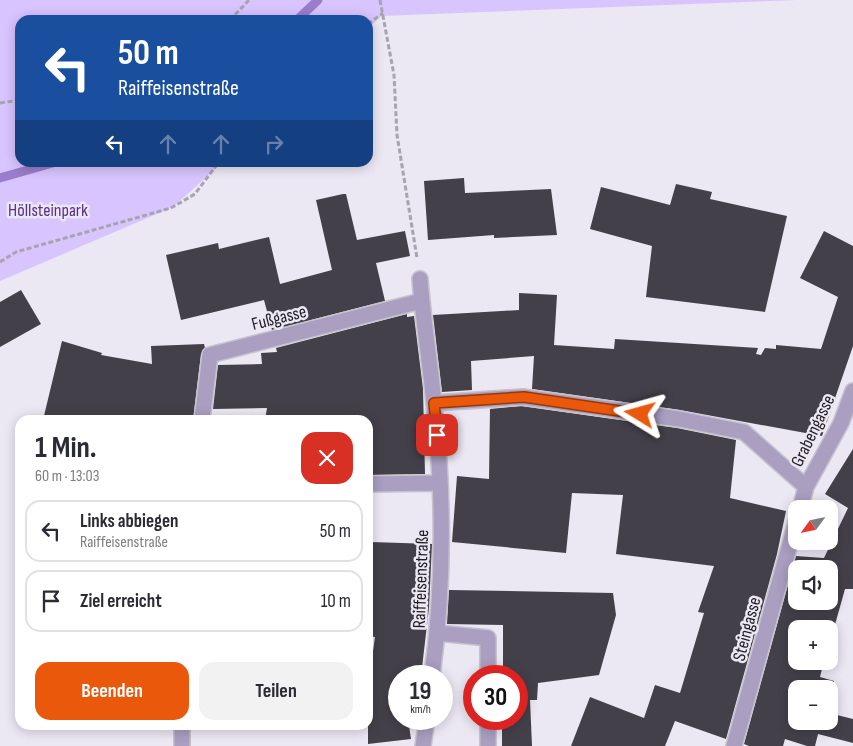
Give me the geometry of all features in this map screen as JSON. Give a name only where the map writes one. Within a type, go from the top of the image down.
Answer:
[{"type":"street","name":"Raiffeisenstraße","points":[[420,279],[434,403],[442,527],[438,633],[434,665]]},
{"type":"street","name":"Fußgasse","points":[[203,415],[210,355],[421,301]]},
{"type":"street","name":"Grabengasse","points":[[806,487],[841,423],[853,391]]},
{"type":"street","points":[[434,403],[524,397],[679,419],[744,432],[806,487],[802,500]]},
{"type":"street","points":[[373,484],[440,484]]},
{"type":"street","name":"Steingasse","points":[[734,746],[788,550]]},
{"type":"street","points":[[438,633],[488,638],[488,665]]},
{"type":"street","points":[[182,730],[182,746]]},
{"type":"street","points":[[423,746],[425,730]]},
{"type":"street","points":[[488,730],[488,746]]},
{"type":"path","points":[[235,15],[249,0]]},
{"type":"path","points":[[380,0],[394,75],[397,136],[420,279]]},
{"type":"path","points":[[373,20],[383,13]]},
{"type":"path","points":[[0,103],[15,101]]},
{"type":"path","points":[[0,262],[16,252],[171,208],[195,194],[215,167]]},
{"type":"green space","name":"Höllsteinpark","points":[[0,0],[797,0],[381,16],[373,24],[373,15],[15,15],[15,167],[218,167],[173,207],[0,281]]},
{"type":"building","points":[[464,178],[465,193],[551,189],[557,235],[494,238],[494,235],[428,240],[424,181]]},
{"type":"building","points":[[676,184],[712,192],[710,199],[787,216],[765,312],[646,297],[652,246],[590,229],[601,187],[670,205]]},
{"type":"building","points":[[346,194],[357,240],[405,231],[410,256],[376,263],[385,301],[272,330],[264,300],[181,320],[166,255],[218,243],[219,249],[269,237],[280,284],[332,270],[316,200]]},
{"type":"building","points":[[824,231],[853,246],[853,346],[822,436],[680,410],[532,389],[534,356],[471,361],[472,390],[442,392],[433,315],[519,310],[519,293],[557,295],[554,345],[614,349],[615,339],[758,348],[756,354],[761,355],[765,348],[776,349],[776,345],[821,349],[838,297],[800,278]]},
{"type":"building","points":[[21,290],[41,324],[0,347],[0,302]]},
{"type":"building","points":[[407,314],[407,317],[414,316],[423,389],[425,474],[373,475],[373,415],[266,415],[267,408],[213,409],[218,365],[262,364],[261,353],[277,352],[276,348]]},
{"type":"building","points":[[62,341],[102,353],[101,355],[152,364],[151,346],[204,344],[205,348],[201,354],[194,415],[44,415]]},
{"type":"building","points":[[521,406],[677,428],[736,440],[730,498],[786,511],[777,554],[726,739],[675,721],[665,746],[571,746],[590,697],[644,718],[655,685],[680,693],[704,613],[698,612],[714,566],[616,554],[623,495],[572,493],[566,553],[452,542],[457,476],[489,479],[490,409]]},
{"type":"building","points":[[853,449],[853,589],[845,589],[836,620],[788,620],[788,670],[822,670],[820,677],[830,680],[788,680],[788,730],[838,730],[838,715],[853,719],[853,743],[818,734],[815,746],[807,746],[785,739],[783,746],[749,746],[744,744],[788,585],[788,610],[838,610],[838,560],[795,560],[796,556],[824,558],[828,550],[838,550],[838,529],[848,508],[838,500],[825,494]]},
{"type":"building","points":[[373,542],[432,544],[429,608],[422,665],[388,665],[388,730],[410,730],[411,739],[368,744],[368,730],[373,730],[373,651],[375,637],[373,637]]},
{"type":"building","points":[[449,590],[613,593],[616,615],[599,675],[538,683],[537,700],[530,700],[532,746],[502,746],[502,730],[528,730],[528,665],[503,665],[503,625],[447,624]]},
{"type":"waterway","points":[[302,15],[318,0]]},
{"type":"waterway","points":[[0,178],[38,167]]},
{"type":"route","points":[[437,435],[434,403],[524,397],[640,414]]}]
